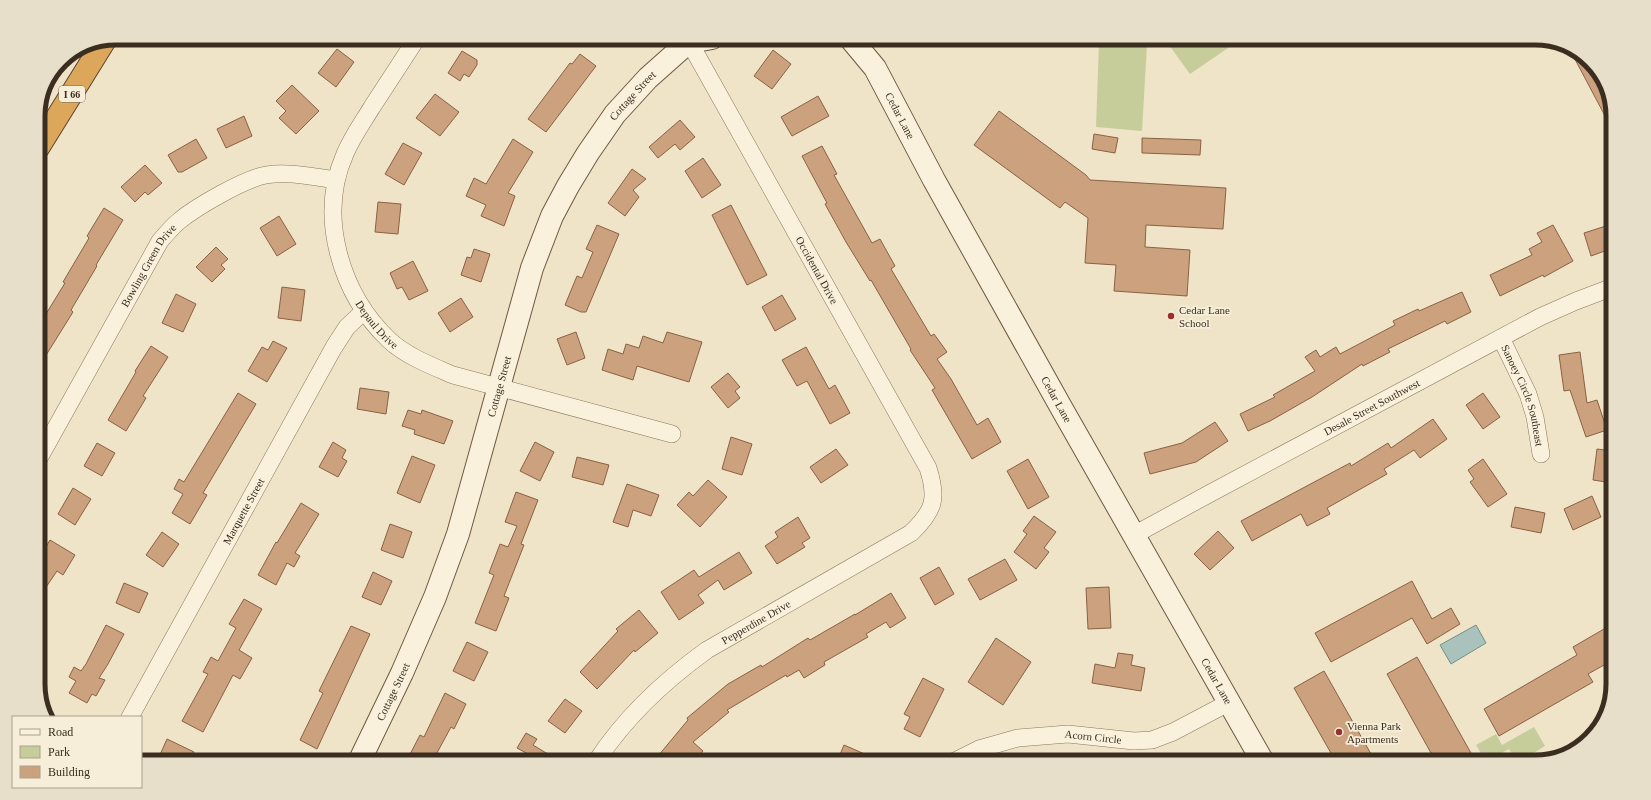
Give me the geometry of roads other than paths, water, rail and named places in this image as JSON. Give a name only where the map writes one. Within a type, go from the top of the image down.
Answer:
[{"type":"highway","name":"I 66","points":[[45,137],[101,46]]},
{"type":"main road","name":"Cottage Street","points":[[362,755],[402,673],[435,597],[458,534],[532,268],[552,216],[588,153],[616,114],[648,78],[684,45]]},
{"type":"main road","name":"Cedar Lane","points":[[855,45],[878,74],[934,180],[1182,622],[1230,702],[1259,755]]},
{"type":"street","name":"Depaul Drive","points":[[412,45],[354,136],[344,155],[336,180],[333,213],[338,253],[344,273],[364,311],[390,340],[422,362],[453,375],[672,434]]},
{"type":"street","name":"Occidental Drive","points":[[693,45],[928,468],[934,486],[932,505]]},
{"type":"street","name":"Bowling Green Drive","points":[[45,447],[160,241],[177,222],[198,207],[242,184],[264,175],[294,174],[336,180]]},
{"type":"street","name":"Desale Street Southwest","points":[[1134,535],[1540,317],[1606,290]]},
{"type":"street","name":"Marquette Street","points":[[131,716],[334,347],[347,328],[364,311]]},
{"type":"street","name":"Sanoey Circle Southeast","points":[[1501,338],[1528,394],[1535,417],[1541,454]]},
{"type":"street","name":"Pepperdine Drive","points":[[601,755],[628,720],[660,686],[680,669],[707,650],[911,533],[924,521],[932,505]]},
{"type":"street","name":"Acorn Circle","points":[[967,755],[979,749],[1018,738],[1068,734],[1134,740],[1152,740],[1173,732],[1230,702]]},
{"type":"water","points":[[1476,625],[1486,643],[1451,664],[1440,645]]},
{"type":"place","name":"Cedar Lane School","points":[[1171,316]]},
{"type":"place","name":"Vienna Park Apartments","points":[[1339,732]]}]
